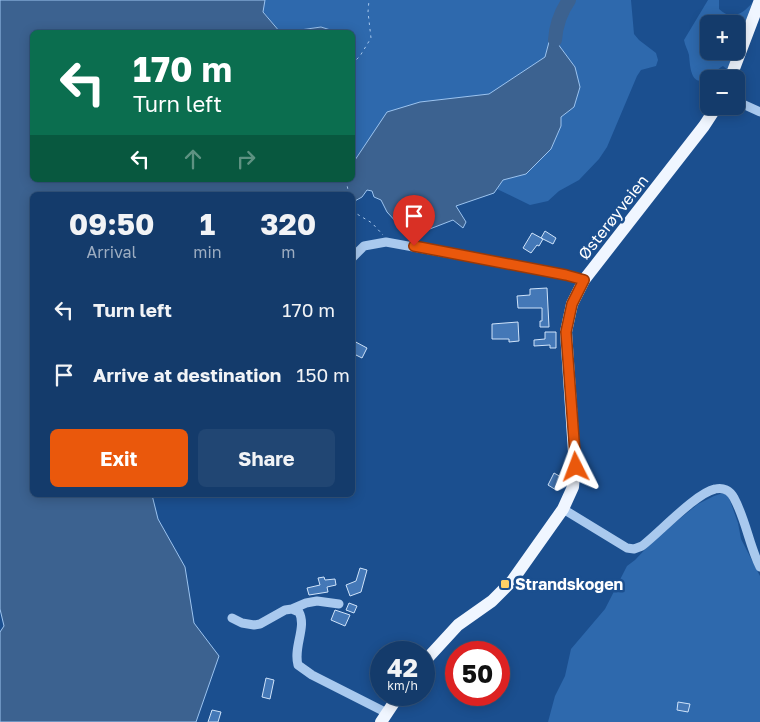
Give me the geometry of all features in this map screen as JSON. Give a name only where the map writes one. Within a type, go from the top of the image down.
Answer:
[{"type":"main road","points":[[733,70],[760,0]]},
{"type":"main road","name":"Østerøyveien","points":[[435,648],[458,625],[492,601],[508,586],[563,509],[573,486],[576,467],[567,359],[567,324],[572,304],[584,280],[711,115]]},
{"type":"main road","points":[[384,717],[392,706]]},
{"type":"street","points":[[745,105],[760,112]]},
{"type":"street","points":[[355,255],[364,246],[386,242],[566,275],[584,280]]},
{"type":"street","points":[[563,509],[627,548],[634,549],[642,546],[696,499],[714,489],[724,488],[731,493],[737,503],[753,552],[760,567]]},
{"type":"street","points":[[292,610],[306,603],[317,601],[339,604]]},
{"type":"street","points":[[232,618],[254,625],[260,624],[285,610],[299,612],[302,619],[296,648],[298,665],[312,676],[384,717]]},
{"type":"path","points":[[355,61],[371,38],[368,12],[369,0]]},
{"type":"path","points":[[355,213],[372,224],[382,234],[386,242]]},
{"type":"shaded area","points":[[0,0],[265,0],[263,12],[278,30],[30,30],[30,182],[355,182],[355,160],[387,112],[420,102],[489,94],[545,57],[549,42],[555,40],[575,67],[580,87],[574,107],[561,117],[561,126],[551,149],[526,174],[503,180],[494,193],[456,206],[466,222],[463,228],[453,220],[422,232],[398,224],[387,212],[381,200],[374,197],[372,191],[367,190],[362,197],[355,201],[355,192],[30,192],[30,497],[152,497],[158,519],[185,567],[194,623],[219,656],[196,722],[0,722],[0,632],[4,626],[0,609]]},
{"type":"shaded area","points":[[265,0],[631,0],[634,34],[656,53],[658,60],[656,66],[641,70],[637,76],[607,147],[599,159],[579,180],[559,191],[548,201],[530,205],[497,189],[503,180],[526,174],[551,149],[561,126],[560,117],[575,67],[555,40],[549,43],[545,57],[490,94],[420,102],[363,148],[355,160],[355,30],[331,30],[321,27],[278,30],[263,11]]},
{"type":"shaded area","points":[[708,0],[719,0],[719,9],[728,15],[700,15],[700,60],[733,60],[729,70],[723,66],[718,70],[700,70],[700,80],[697,80],[692,74],[684,40]]},
{"type":"shaded area","points":[[752,3],[745,23],[745,15],[737,15]]},
{"type":"shaded area","points":[[321,27],[331,30],[300,30]]},
{"type":"shaded area","points":[[723,493],[728,495],[738,523],[741,539],[760,576],[760,722],[548,722],[555,696],[565,676],[571,649],[605,609],[627,566],[657,537],[698,504]]},
{"type":"building","points":[[545,231],[556,238],[553,244],[541,238]]},
{"type":"building","points":[[532,233],[543,239],[539,246],[537,245],[531,253],[523,248]]},
{"type":"building","points":[[547,288],[549,327],[540,327],[542,308],[518,308],[517,296],[530,295],[530,289]]},
{"type":"building","points":[[518,322],[519,341],[509,342],[509,339],[492,339],[492,324]]},
{"type":"building","points":[[545,332],[556,332],[556,348],[550,348],[550,345],[534,346],[534,340],[545,339]]},
{"type":"building","points":[[355,342],[367,348],[362,358],[355,354]]},
{"type":"building","points":[[554,473],[563,478],[556,490],[548,485]]},
{"type":"building","points":[[360,568],[367,570],[361,592],[350,596],[346,585],[356,581]]},
{"type":"building","points":[[324,577],[325,580],[335,579],[336,585],[327,587],[328,592],[309,595],[307,588],[320,585],[318,578]]},
{"type":"building","points":[[349,603],[357,606],[354,613],[346,610]]},
{"type":"building","points":[[335,610],[350,615],[345,626],[331,620]]},
{"type":"building","points":[[266,678],[274,680],[270,699],[262,697]]},
{"type":"building","points":[[678,702],[690,704],[688,712],[677,710]]},
{"type":"building","points":[[212,710],[221,712],[218,722],[208,722]]},
{"type":"waterway","points":[[555,40],[559,19],[569,0]]},
{"type":"place","name":"Strandskogen","points":[[505,584]]},
{"type":"route","points":[[414,246],[584,280],[576,293],[568,315],[566,332],[576,467]]}]
